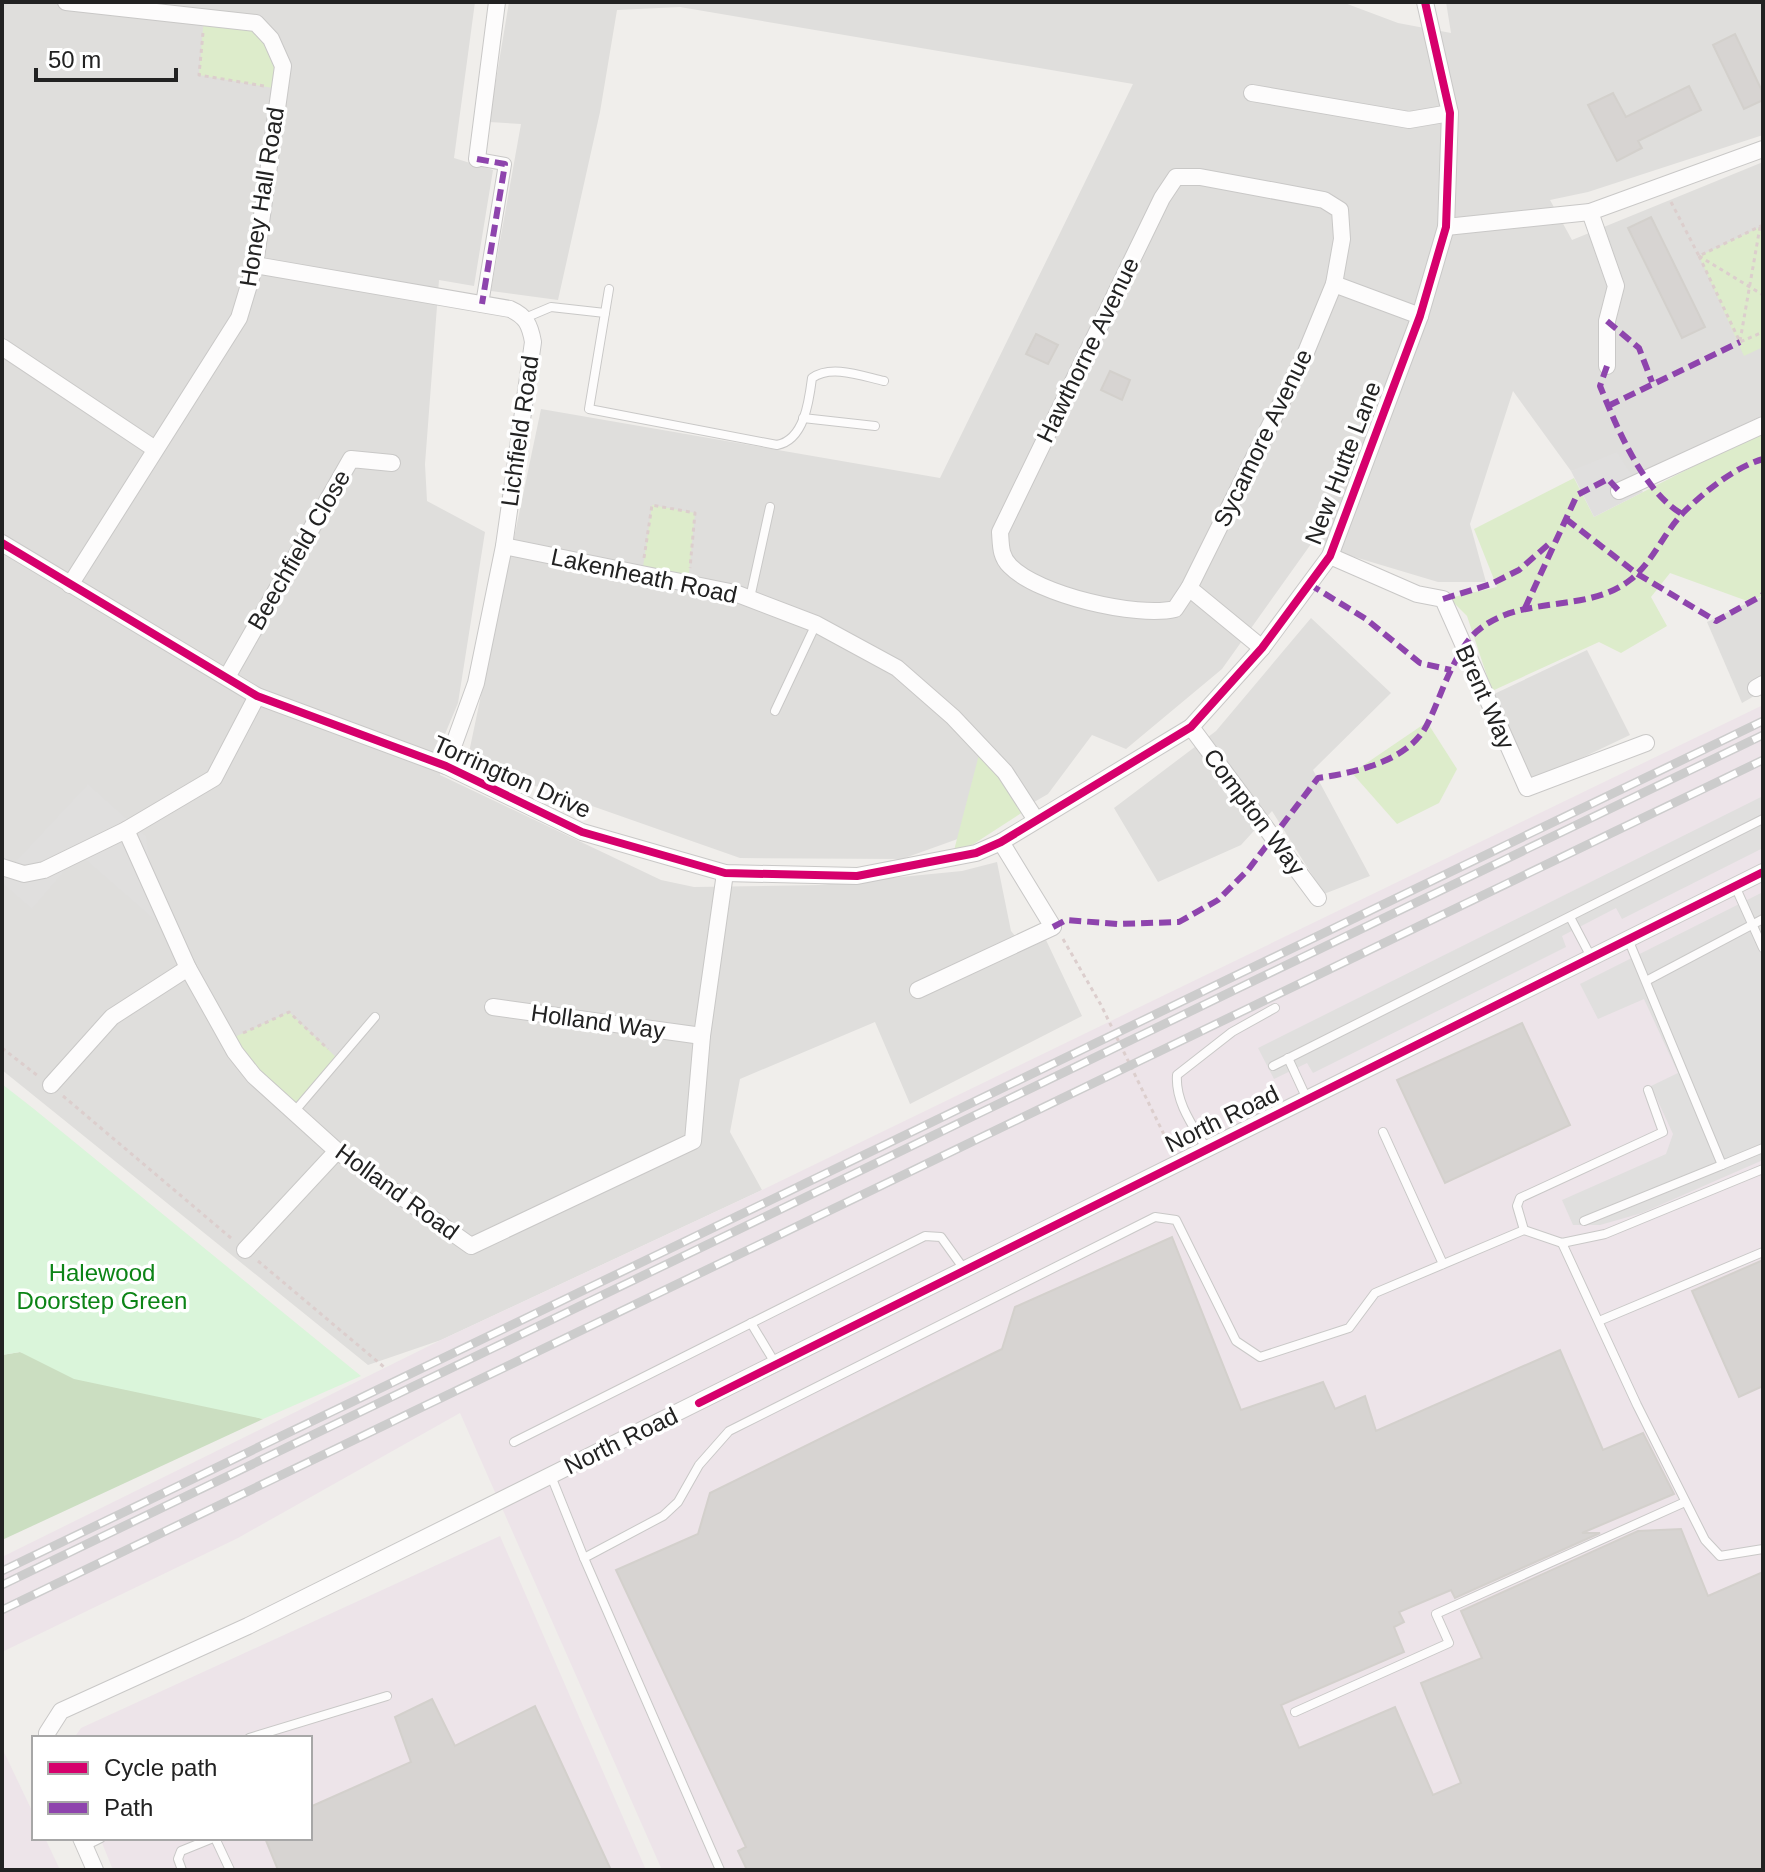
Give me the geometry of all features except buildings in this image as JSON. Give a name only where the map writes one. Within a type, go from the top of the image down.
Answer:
[{"type":"street","name":"Honey Hall Road","points":[[66,2],[256,23],[271,39],[283,66],[255,265],[239,318],[70,585]]},
{"type":"street","points":[[482,304],[505,164],[477,159],[497,2]]},
{"type":"street","name":"New Hutte Lane","points":[[1001,842],[1191,727],[1262,648],[1330,556],[1420,316],[1446,227],[1450,113],[1425,2]]},
{"type":"street","points":[[1252,93],[1409,120],[1450,113]]},
{"type":"street","points":[[1446,227],[1590,212],[1763,149]]},
{"type":"street","name":"Hawthorne Avenue","points":[[1189,588],[1175,609],[1154,614],[1071,598],[1012,568],[1001,553],[1000,532],[1162,198],[1176,177],[1200,177],[1324,200],[1340,210],[1342,239],[1334,284]]},
{"type":"street","points":[[1590,212],[1616,286],[1607,321],[1607,366]]},
{"type":"street","points":[[255,265],[510,309],[525,318]]},
{"type":"street","points":[[1334,284],[1420,316]]},
{"type":"street","name":"Sycamore Avenue","points":[[1189,588],[1304,357],[1334,284]]},
{"type":"street","name":"Lichfield Road","points":[[446,766],[476,683],[504,546],[533,342],[525,318]]},
{"type":"street","points":[[2,347],[155,449]]},
{"type":"street","points":[[1619,491],[1763,425]]},
{"type":"street","name":"Beechfield Close","points":[[227,677],[351,459],[392,463]]},
{"type":"street","name":"Torrington Drive","points":[[2,543],[257,696],[446,766],[582,832],[725,873],[857,876],[976,853],[1001,842]]},
{"type":"street","name":"Lakenheath Road","points":[[504,546],[688,583],[750,599],[816,624],[897,668],[953,717],[1005,772],[1036,820]]},
{"type":"street","name":"Brent Way","points":[[1330,556],[1417,594],[1443,599],[1527,788],[1646,743]]},
{"type":"street","points":[[1189,588],[1262,648]]},
{"type":"street","points":[[2,867],[24,874],[44,870],[126,830],[214,778],[257,696]]},
{"type":"street","name":"Compton Way","points":[[1191,727],[1318,898]]},
{"type":"street","name":"Holland Road","points":[[126,830],[188,968],[228,1040],[254,1076],[337,1151],[471,1246],[693,1141],[702,1036],[725,873]]},
{"type":"street","points":[[918,990],[1053,927],[1001,842]]},
{"type":"street","name":"North Road","points":[[47,1736],[61,1711],[248,1626],[1763,872]]},
{"type":"street","points":[[51,1085],[112,1017],[188,968]]},
{"type":"street","name":"Holland Way","points":[[493,1007],[702,1036]]},
{"type":"street","points":[[245,1250],[337,1151]]},
{"type":"street","points":[[83,1842],[95,1870]]},
{"type":"lane","points":[[609,289],[589,409],[763,445],[788,443],[803,418],[812,378],[822,372],[884,381]]},
{"type":"lane","points":[[525,318],[551,307],[605,313]]},
{"type":"lane","points":[[803,418],[875,426]]},
{"type":"lane","points":[[750,599],[770,507]]},
{"type":"lane","points":[[775,711],[816,624]]},
{"type":"lane","points":[[1273,1066],[1763,819]]},
{"type":"lane","points":[[1735,886],[1763,948]]},
{"type":"lane","points":[[1570,917],[1591,958]]},
{"type":"lane","points":[[1646,981],[1763,919]]},
{"type":"lane","points":[[1628,939],[1722,1165]]},
{"type":"lane","points":[[1207,1149],[1184,1109],[1176,1088],[1177,1075],[1232,1032],[1275,1008]]},
{"type":"lane","points":[[294,1112],[375,1017]]},
{"type":"lane","points":[[1288,1058],[1307,1099]]},
{"type":"lane","points":[[1524,1230],[1517,1206],[1520,1198],[1663,1132],[1648,1090]]},
{"type":"lane","points":[[1383,1132],[1443,1264]]},
{"type":"lane","points":[[1584,1221],[1763,1148]]},
{"type":"lane","points":[[584,1558],[663,1516],[729,1431],[1155,1217],[1165,1216],[1176,1220],[1236,1341],[1260,1357],[1349,1328],[1375,1293],[1524,1230],[1562,1243],[1605,1234],[1653,1217],[1763,1169]]},
{"type":"lane","points":[[514,1442],[925,1236],[941,1237],[965,1270]]},
{"type":"lane","points":[[1562,1243],[1705,1540],[1720,1556],[1763,1549]]},
{"type":"lane","points":[[1599,1321],[1763,1252]]},
{"type":"lane","points":[[751,1323],[776,1364]]},
{"type":"lane","points":[[551,1476],[720,1870]]},
{"type":"lane","points":[[1295,1712],[1449,1643],[1436,1614],[1685,1502]]},
{"type":"lane","points":[[256,1736],[387,1696]]},
{"type":"lane","points":[[182,1870],[178,1859],[181,1851],[209,1840]]},
{"type":"lane","points":[[215,1840],[230,1870]]},
{"type":"path","points":[[204,17],[199,75],[279,89]]},
{"type":"path","points":[[1663,186],[1740,342]]},
{"type":"path","points":[[1699,256],[1762,226]]},
{"type":"path","points":[[1762,226],[1763,233]]},
{"type":"path","points":[[1740,342],[1762,226]]},
{"type":"path","points":[[1699,256],[1763,295]]},
{"type":"path","points":[[1740,342],[1763,332]]},
{"type":"path","points":[[642,574],[652,505],[695,513],[688,583]]},
{"type":"path","points":[[1053,927],[1101,1005],[1160,1131]]},
{"type":"path","points":[[228,1040],[289,1012],[339,1060]]},
{"type":"path","points":[[2,1048],[51,1085],[384,1367]]},
{"type":"shaded area","points":[[2,2],[475,2],[454,158],[493,170],[474,286],[439,280],[425,464],[427,501],[485,532],[458,703],[440,746],[440,775],[661,880],[694,887],[819,885],[962,871],[997,862],[1011,931],[1026,949],[1046,940],[1082,1016],[910,1104],[875,1022],[740,1079],[730,1132],[762,1190],[441,1340],[368,1365],[2,1070]]},
{"type":"shaded area","points":[[509,2],[1342,2],[1398,23],[1451,33],[1446,2],[1763,2],[1763,135],[1588,192],[1550,200],[1572,240],[1763,162],[1763,415],[1624,482],[1614,459],[1571,471],[1513,391],[1470,524],[1486,582],[1438,582],[1311,544],[1222,669],[1126,749],[1092,735],[1048,794],[991,827],[902,859],[740,858],[467,762],[541,409],[940,478],[1133,84],[680,7],[617,10],[600,112],[558,300],[491,291],[521,124],[489,122]]},
{"type":"shaded area","points":[[1617,452],[1643,492],[1594,517],[1571,471]]},
{"type":"shaded area","points":[[1763,596],[1763,691],[1742,703],[1707,622]]},
{"type":"shaded area","points":[[1311,618],[1391,693],[1313,770],[1370,876],[1324,894],[1272,811],[1241,845],[1158,882],[1114,808],[1216,731]]},
{"type":"shaded area","points":[[1587,650],[1630,735],[1531,782],[1492,695]]},
{"type":"shaded area","points":[[1763,705],[1763,1870],[662,1870],[460,1413],[238,1538],[2,1652],[2,1557],[441,1340],[762,1190]]},
{"type":"shaded area","points":[[88,784],[146,836],[157,922],[79,854],[32,909],[2,883],[2,876]]},
{"type":"shaded area","points":[[1763,796],[1763,848],[1622,919],[1616,908],[1562,936],[1566,947],[1313,1073],[1307,1063],[1274,1079],[1258,1048]]},
{"type":"shaded area","points":[[1763,892],[1763,1160],[1642,1213],[1600,1225],[1573,1225],[1562,1200],[1666,1154],[1673,1134],[1651,1086],[1678,1073],[1644,999],[1598,1019],[1580,984]]},
{"type":"shaded area","points":[[500,1536],[646,1870],[113,1870],[101,1840],[312,1840],[312,1736],[75,1736],[81,1728]]},
{"type":"shaded area","points":[[2,1748],[32,1811],[32,1840],[46,1840],[60,1870],[2,1870]]},
{"type":"green space","points":[[204,17],[261,29],[278,56],[279,89],[199,75]]},
{"type":"green space","points":[[1760,227],[1763,232],[1763,347],[1744,356],[1699,256]]},
{"type":"green space","points":[[1763,431],[1763,595],[1750,602],[1670,573],[1651,597],[1667,626],[1621,653],[1599,642],[1492,691],[1467,616],[1449,598],[1497,587],[1474,529],[1574,478],[1594,517]]},
{"type":"green space","points":[[652,505],[695,513],[688,583],[642,574]]},
{"type":"green space","points":[[1427,722],[1457,769],[1439,803],[1397,824],[1352,773]]},
{"type":"green space","points":[[981,747],[1029,808],[952,858]]},
{"type":"green space","points":[[289,1012],[339,1060],[294,1112],[228,1040]]},
{"type":"green space","name":"Halewood Doorstep Green","points":[[2,1084],[361,1376],[263,1419],[74,1379],[20,1352],[2,1355]]},
{"type":"green space","points":[[20,1352],[263,1419],[2,1540],[2,1355]]},
{"type":"railway","points":[[2,1571],[1763,721]]},
{"type":"railway","points":[[2,1585],[1763,735]]},
{"type":"railway","points":[[2,1610],[1763,760]]},
{"type":"marked path","points":[[477,159],[505,164],[482,304]]},
{"type":"marked path","points":[[1607,321],[1639,348],[1652,382]]},
{"type":"marked path","points":[[1608,406],[1740,342]]},
{"type":"marked path","points":[[1607,366],[1600,386],[1623,439],[1655,490],[1682,514]]},
{"type":"marked path","points":[[1053,927],[1066,920],[1118,924],[1179,922],[1218,900],[1248,870],[1318,778],[1374,765],[1413,743],[1433,713],[1459,654],[1481,628],[1517,611],[1595,597],[1630,580],[1652,556],[1676,521],[1700,497],[1731,474],[1763,459]]},
{"type":"marked path","points":[[1525,608],[1577,495],[1608,479],[1619,491]]},
{"type":"marked path","points":[[1566,519],[1636,573],[1716,621],[1763,595]]},
{"type":"marked path","points":[[1443,599],[1491,584],[1519,570],[1550,543]]},
{"type":"marked path","points":[[1309,584],[1366,619],[1420,663],[1451,670]]},
{"type":"cycle path","points":[[2,543],[257,696],[446,766],[582,832],[725,873],[857,876],[976,853],[1001,842],[1191,727],[1262,648],[1330,556],[1420,316],[1446,227],[1450,113],[1425,2]]},
{"type":"cycle path","points":[[699,1403],[1763,872]]}]
